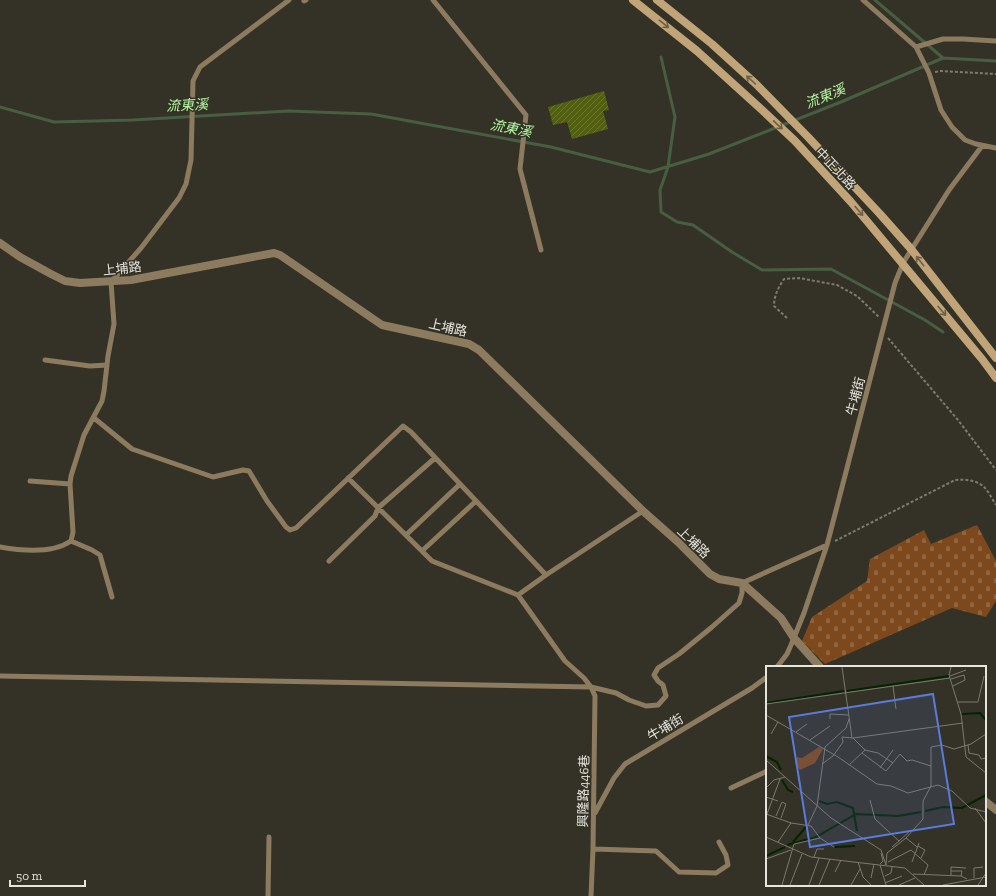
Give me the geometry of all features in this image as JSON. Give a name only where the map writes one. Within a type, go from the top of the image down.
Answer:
[{"type":"main road","name":"中正北路","points":[[633,0],[697,51],[795,141],[851,202],[982,359],[996,378]]},
{"type":"main road","name":"中正北路","points":[[657,0],[712,44],[756,84],[808,137],[880,214],[911,250],[996,358]]},
{"type":"street","name":"上埔路","points":[[0,244],[20,258],[51,274],[65,280],[80,283],[131,280],[274,253],[280,255],[382,325],[469,344],[479,350],[643,511],[678,542],[710,574],[719,579],[742,583]]},
{"type":"street","points":[[742,583],[781,618],[794,638],[819,666]]},
{"type":"street","points":[[986,802],[996,810]]},
{"type":"lane","points":[[0,547],[13,550],[44,550],[65,545],[71,541],[73,532],[70,484],[71,476],[84,435],[102,402],[114,324],[111,282],[141,248],[179,198],[186,184],[191,160],[193,81],[200,68],[289,0]]},
{"type":"lane","points":[[434,0],[526,115],[520,169],[541,250]]},
{"type":"lane","points":[[863,0],[916,47],[929,73],[941,110],[952,127],[965,140],[982,146],[996,148]]},
{"type":"lane","points":[[916,47],[943,39],[996,41]]},
{"type":"lane","name":"牛埔街","points":[[778,666],[794,638],[827,545],[895,283],[902,263],[949,190],[982,146]]},
{"type":"lane","points":[[45,360],[90,366],[107,365]]},
{"type":"lane","points":[[94,418],[132,449],[205,475],[213,477],[243,470],[249,471],[267,501],[286,527],[290,530],[296,528],[403,426],[411,432],[546,575]]},
{"type":"lane","points":[[329,561],[375,516],[378,508],[435,458]]},
{"type":"lane","points":[[348,478],[432,561],[518,595],[565,661],[584,678],[591,687]]},
{"type":"lane","points":[[30,481],[70,484]]},
{"type":"lane","points":[[406,535],[460,484]]},
{"type":"lane","points":[[422,551],[476,501]]},
{"type":"lane","points":[[518,595],[643,511]]},
{"type":"lane","points":[[71,541],[100,555],[112,597]]},
{"type":"lane","points":[[0,676],[591,687],[616,693],[629,700],[646,706],[658,705],[666,696],[663,685],[658,682],[654,675],[658,668],[679,654],[712,627],[738,602],[742,593],[742,583],[827,545]]},
{"type":"lane","name":"牛埔街","points":[[594,816],[614,778],[625,764],[752,688],[766,678]]},
{"type":"lane","name":"興隆路446巷","points":[[591,687],[595,696],[594,816],[591,896]]},
{"type":"lane","points":[[731,788],[766,771]]},
{"type":"lane","points":[[268,896],[270,837]]},
{"type":"lane","points":[[593,849],[656,851],[678,872],[716,873],[728,865],[726,855],[719,842]]},
{"type":"path","points":[[929,73],[941,71],[996,74]]},
{"type":"path","points":[[787,318],[774,306],[774,300],[778,289],[784,280],[799,278],[837,285],[856,296],[885,324]]},
{"type":"path","points":[[882,334],[888,337],[958,420],[996,470]]},
{"type":"path","points":[[827,545],[956,480],[965,479],[983,486],[996,504]]},
{"type":"green space","points":[[977,525],[996,561],[996,601],[986,617],[952,608],[825,664],[802,641],[812,617],[867,581],[870,559],[924,530],[931,544]]},
{"type":"building","points":[[604,91],[609,110],[603,111],[608,129],[572,139],[567,122],[553,125],[548,107]]},
{"type":"waterway","points":[[875,0],[943,58]]},
{"type":"waterway","points":[[661,57],[675,117],[668,167],[660,190],[661,212],[677,222],[693,225],[732,252],[762,270],[831,269],[925,320],[943,332]]},
{"type":"waterway","name":"流東溪","points":[[0,107],[54,122],[133,120],[288,111],[371,114],[551,147],[650,172],[709,154],[841,102],[943,58],[996,61]]}]
